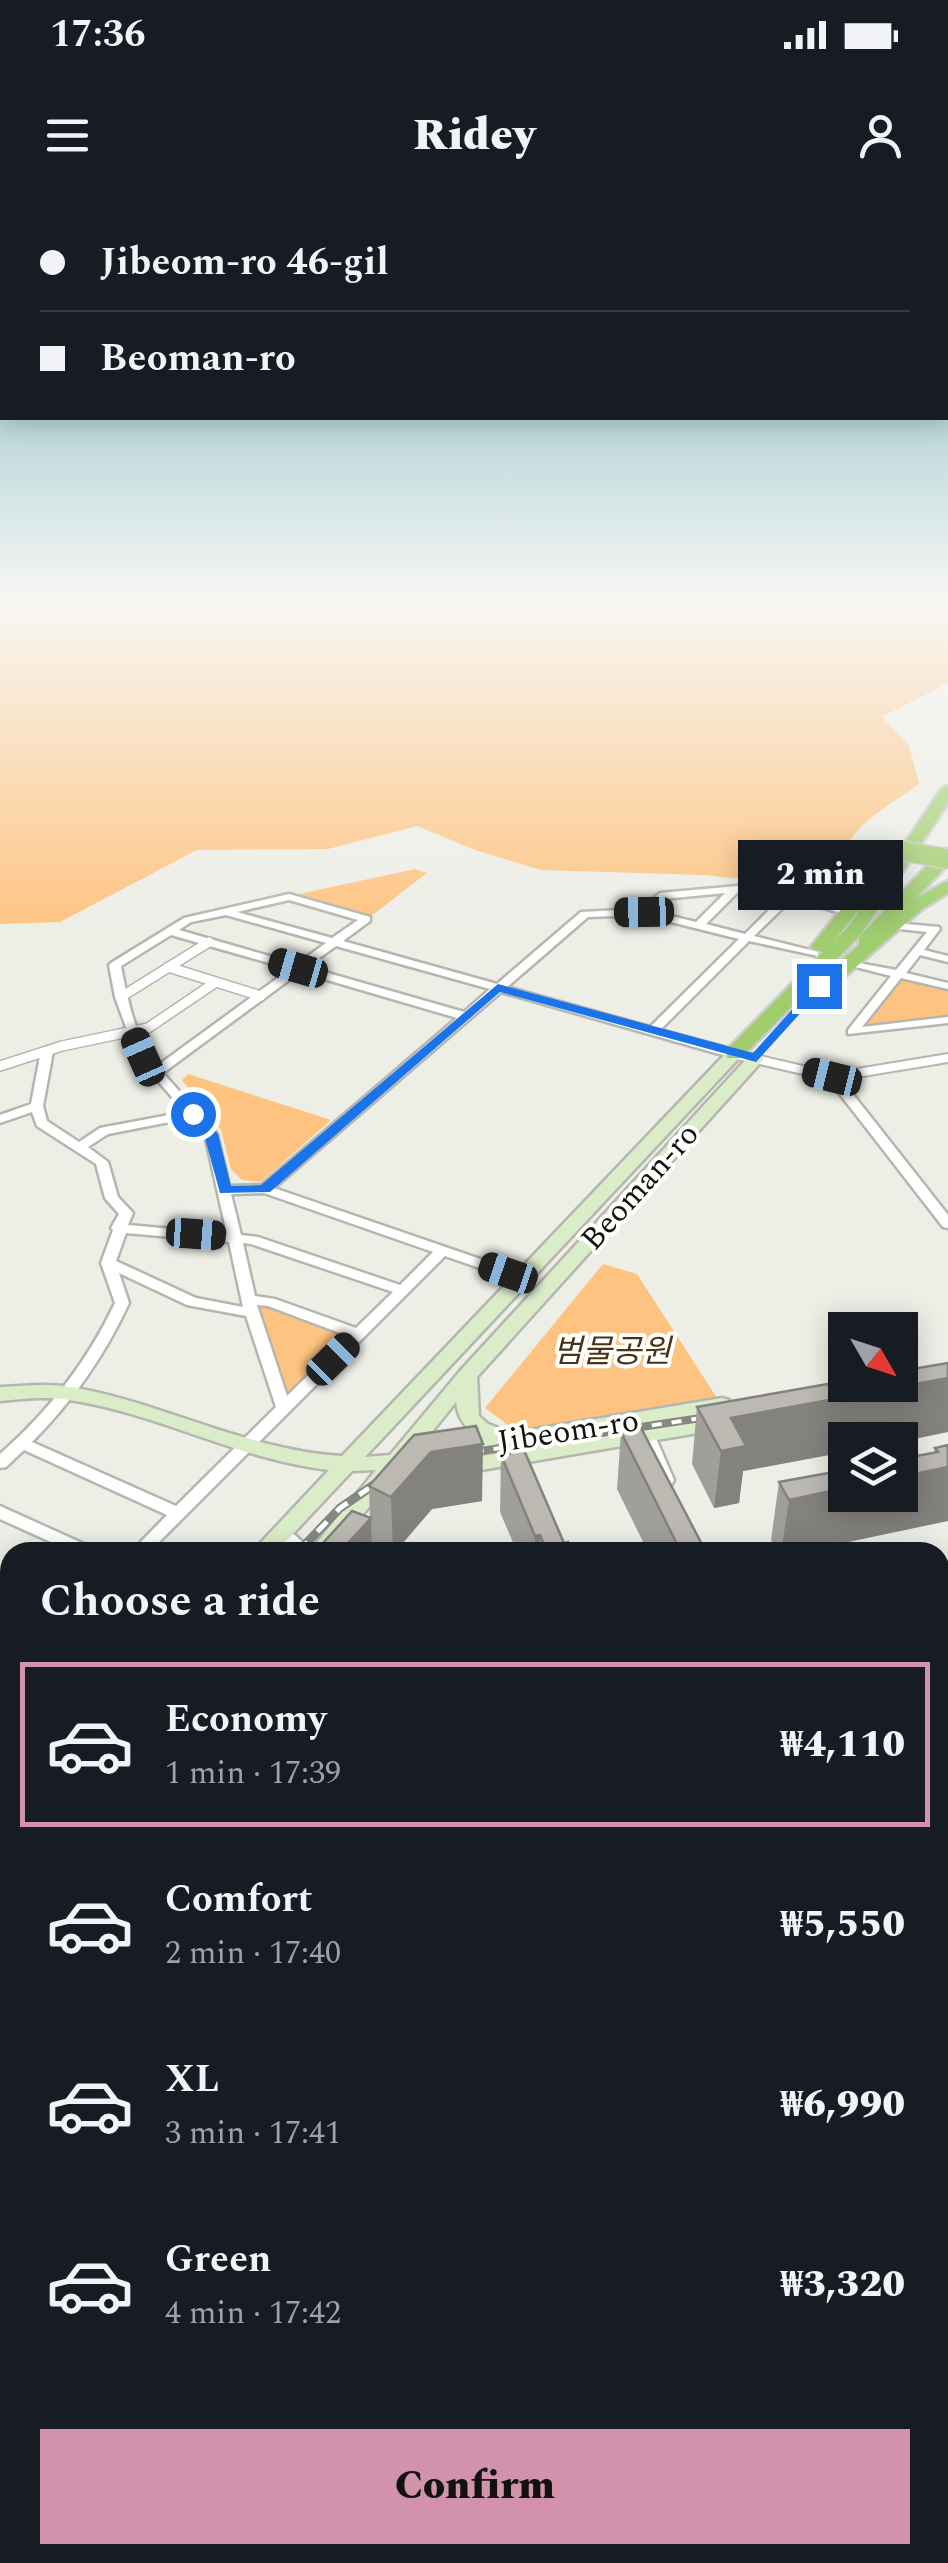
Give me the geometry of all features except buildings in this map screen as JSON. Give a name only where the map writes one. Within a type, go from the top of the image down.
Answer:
[{"type":"highway","points":[[790,1006],[852,963],[874,917],[948,791]]},
{"type":"highway","points":[[874,917],[876,855],[882,850],[948,857]]},
{"type":"highway","points":[[790,1006],[814,954],[874,917],[948,857]]},
{"type":"highway","points":[[874,917],[916,905],[948,886]]},
{"type":"highway","name":"Beoman-ro","points":[[734,1054],[790,1006],[874,917]]},
{"type":"highway","name":"Beoman-ro","points":[[756,1058],[790,1006]]},
{"type":"main road","name":"Beoman-ro","points":[[274,1542],[734,1054]]},
{"type":"main road","name":"Beoman-ro","points":[[328,1542],[466,1376],[756,1058]]},
{"type":"main road","points":[[466,1376],[464,1410],[472,1422],[487,1434],[511,1438]]},
{"type":"main road","points":[[0,1394],[68,1393],[126,1406],[308,1462],[388,1470],[647,1436]]},
{"type":"main road","name":"Jibeom-ro","points":[[388,1470],[511,1438],[738,1411],[647,1436]]},
{"type":"street","points":[[644,912],[660,896],[760,887],[874,917],[941,929]]},
{"type":"street","points":[[698,926],[735,889]]},
{"type":"street","points":[[653,1030],[789,896]]},
{"type":"street","points":[[155,1073],[366,920],[289,898],[188,920],[116,966],[132,1033],[155,1073],[211,1134],[250,1306],[284,1408]]},
{"type":"street","points":[[226,912],[734,1054],[832,1077],[948,1058]]},
{"type":"street","points":[[265,1189],[585,914],[644,912],[814,954]]},
{"type":"street","points":[[941,929],[916,951],[852,1032],[948,1020]]},
{"type":"street","points":[[170,931],[464,1016]]},
{"type":"street","points":[[122,998],[208,942]]},
{"type":"street","points":[[916,951],[948,959]]},
{"type":"street","points":[[852,963],[948,986]]},
{"type":"street","points":[[168,968],[261,996]]},
{"type":"street","points":[[0,1066],[148,1028],[216,982]]},
{"type":"street","points":[[0,1464],[68,1393],[107,1339],[122,1304],[108,1263],[126,1213],[112,1198],[102,1162],[57,1137],[41,1123],[37,1106],[47,1051]]},
{"type":"street","points":[[832,1077],[948,1224]]},
{"type":"street","points":[[0,1120],[37,1106]]},
{"type":"street","points":[[79,1147],[104,1131],[193,1114]]},
{"type":"street","points":[[225,1190],[265,1189],[522,1278]]},
{"type":"street","points":[[118,1228],[235,1237],[402,1290]]},
{"type":"street","points":[[149,1542],[442,1251]]},
{"type":"street","points":[[108,1263],[192,1302],[250,1306],[270,1302],[358,1334]]},
{"type":"street","points":[[647,1436],[676,1502]]},
{"type":"street","points":[[23,1444],[178,1513]]},
{"type":"street","points":[[0,1512],[65,1542]]},
{"type":"green space","points":[[0,712],[891,712],[882,717],[909,745],[919,784],[852,837],[831,888],[703,875],[541,870],[478,851],[417,826],[328,849],[197,850],[60,922],[0,924]]},
{"type":"green space","points":[[415,869],[427,873],[370,917],[290,896]]},
{"type":"green space","points":[[900,977],[948,988],[948,1018],[862,1026]]},
{"type":"green space","points":[[188,1074],[331,1120],[261,1182],[242,1180],[231,1169],[221,1130],[182,1080]]},
{"type":"green space","name":"범물공원","points":[[603,1264],[637,1274],[717,1398],[516,1431],[485,1408]]},
{"type":"green space","points":[[266,1303],[353,1335],[285,1402],[259,1306]]},
{"type":"railway","points":[[454,1455],[721,1415]]},
{"type":"railway","points":[[374,1485],[392,1473]]},
{"type":"railway","points":[[308,1542],[340,1508],[378,1482]]},
{"type":"route","points":[[193,1114],[211,1134],[225,1190],[265,1189],[498,987],[756,1058],[772,1035],[819,986]]}]
